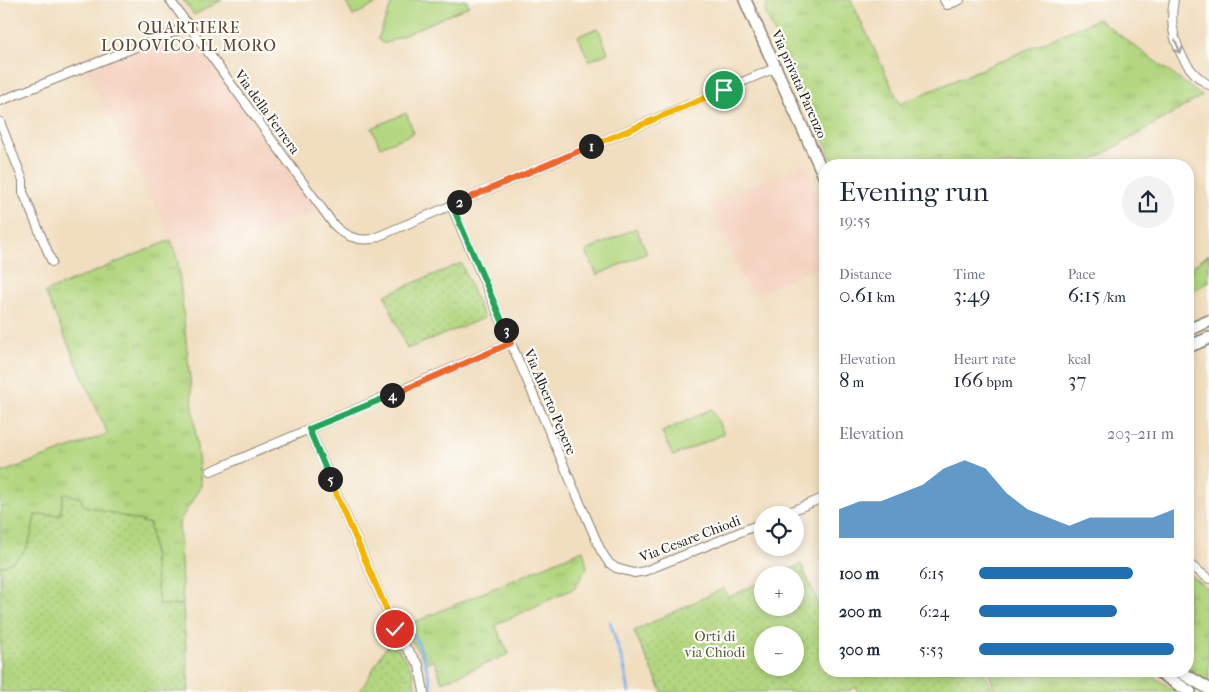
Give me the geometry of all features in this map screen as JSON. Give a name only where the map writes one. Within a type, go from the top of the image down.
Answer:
[{"type":"street","name":"Via della Ferrera","points":[[170,0],[334,225],[348,236],[356,239],[372,239],[452,205]]},
{"type":"street","points":[[944,0],[947,5],[960,0]]},
{"type":"street","points":[[1174,0],[1172,23],[1175,40],[1193,73],[1209,85]]},
{"type":"street","name":"Via privata Parenzo","points":[[748,1],[775,68],[819,165]]},
{"type":"street","points":[[0,101],[189,26]]},
{"type":"street","points":[[452,205],[775,68]]},
{"type":"street","points":[[0,122],[23,180],[23,192],[52,262]]},
{"type":"street","name":"Via Alberto Pepere","points":[[452,205],[600,549],[609,563],[625,571]]},
{"type":"street","points":[[1194,327],[1209,321]]},
{"type":"street","points":[[1194,344],[1209,338]]},
{"type":"street","points":[[211,471],[511,343]]},
{"type":"street","points":[[309,429],[398,637],[418,665],[424,692]]},
{"type":"street","points":[[804,506],[819,500]]},
{"type":"street","name":"Via Cesare Chiodi","points":[[625,571],[640,572],[662,566],[754,526]]},
{"type":"street","points":[[1194,568],[1209,579]]},
{"type":"street","points":[[1167,677],[1190,692]]},
{"type":"street","points":[[1189,677],[1209,689]]},
{"type":"shaded area","points":[[186,29],[320,212],[178,262],[164,222],[86,70]]},
{"type":"shaded area","points":[[804,164],[819,197],[819,267],[751,297],[710,204]]},
{"type":"green space","points":[[183,0],[222,0],[194,15]]},
{"type":"green space","points":[[345,0],[383,0],[353,16]]},
{"type":"green space","points":[[393,0],[466,0],[469,6],[384,44],[378,39]]},
{"type":"green space","points":[[776,0],[851,0],[900,104],[1098,19],[1202,96],[1095,159],[832,159],[765,12],[767,4]]},
{"type":"green space","points":[[598,28],[608,53],[589,61],[578,36]]},
{"type":"green space","points":[[406,113],[414,133],[380,147],[372,128]]},
{"type":"green space","points":[[636,228],[647,253],[597,275],[586,251]]},
{"type":"green space","points":[[171,240],[178,262],[201,486],[179,522],[183,605],[159,605],[150,524],[82,505],[64,493],[60,515],[35,515],[30,541],[22,553],[17,559],[0,567],[0,473],[108,434],[45,292]]},
{"type":"green space","points":[[1209,254],[1209,283],[1194,289],[1194,265]]},
{"type":"green space","points":[[461,263],[484,318],[407,349],[385,295]]},
{"type":"green space","points":[[712,409],[724,434],[673,456],[662,432]]},
{"type":"green space","points":[[64,493],[81,498],[83,505],[150,524],[159,605],[183,605],[189,692],[0,692],[0,567],[17,559],[22,553],[30,541],[35,515],[60,515]]},
{"type":"green space","points":[[583,550],[587,567],[575,588],[495,625],[509,654],[442,682],[434,660],[426,663],[403,627]]},
{"type":"green space","name":"Orti di via Chiodi","points":[[804,571],[819,604],[819,677],[986,677],[993,692],[858,692],[856,687],[846,692],[662,692],[634,631],[724,588],[728,597],[754,586],[754,616],[804,616]]},
{"type":"green space","points":[[1194,578],[1209,589],[1209,682],[1194,673]]},
{"type":"green space","points":[[392,641],[412,669],[416,692],[360,692],[384,650]]},
{"type":"green space","points":[[990,677],[1154,677],[1177,692],[995,692]]},
{"type":"waterway","points":[[610,622],[624,666],[629,692]]},
{"type":"waterway","points":[[407,626],[415,637]]},
{"type":"waterway","points":[[416,638],[423,655],[433,692]]},
{"type":"district","name":"QUARTIERE LODOVICO IL MORO","points":[[189,36]]},
{"type":"route","points":[[395,629],[309,429],[511,343],[452,205],[724,90]]}]
